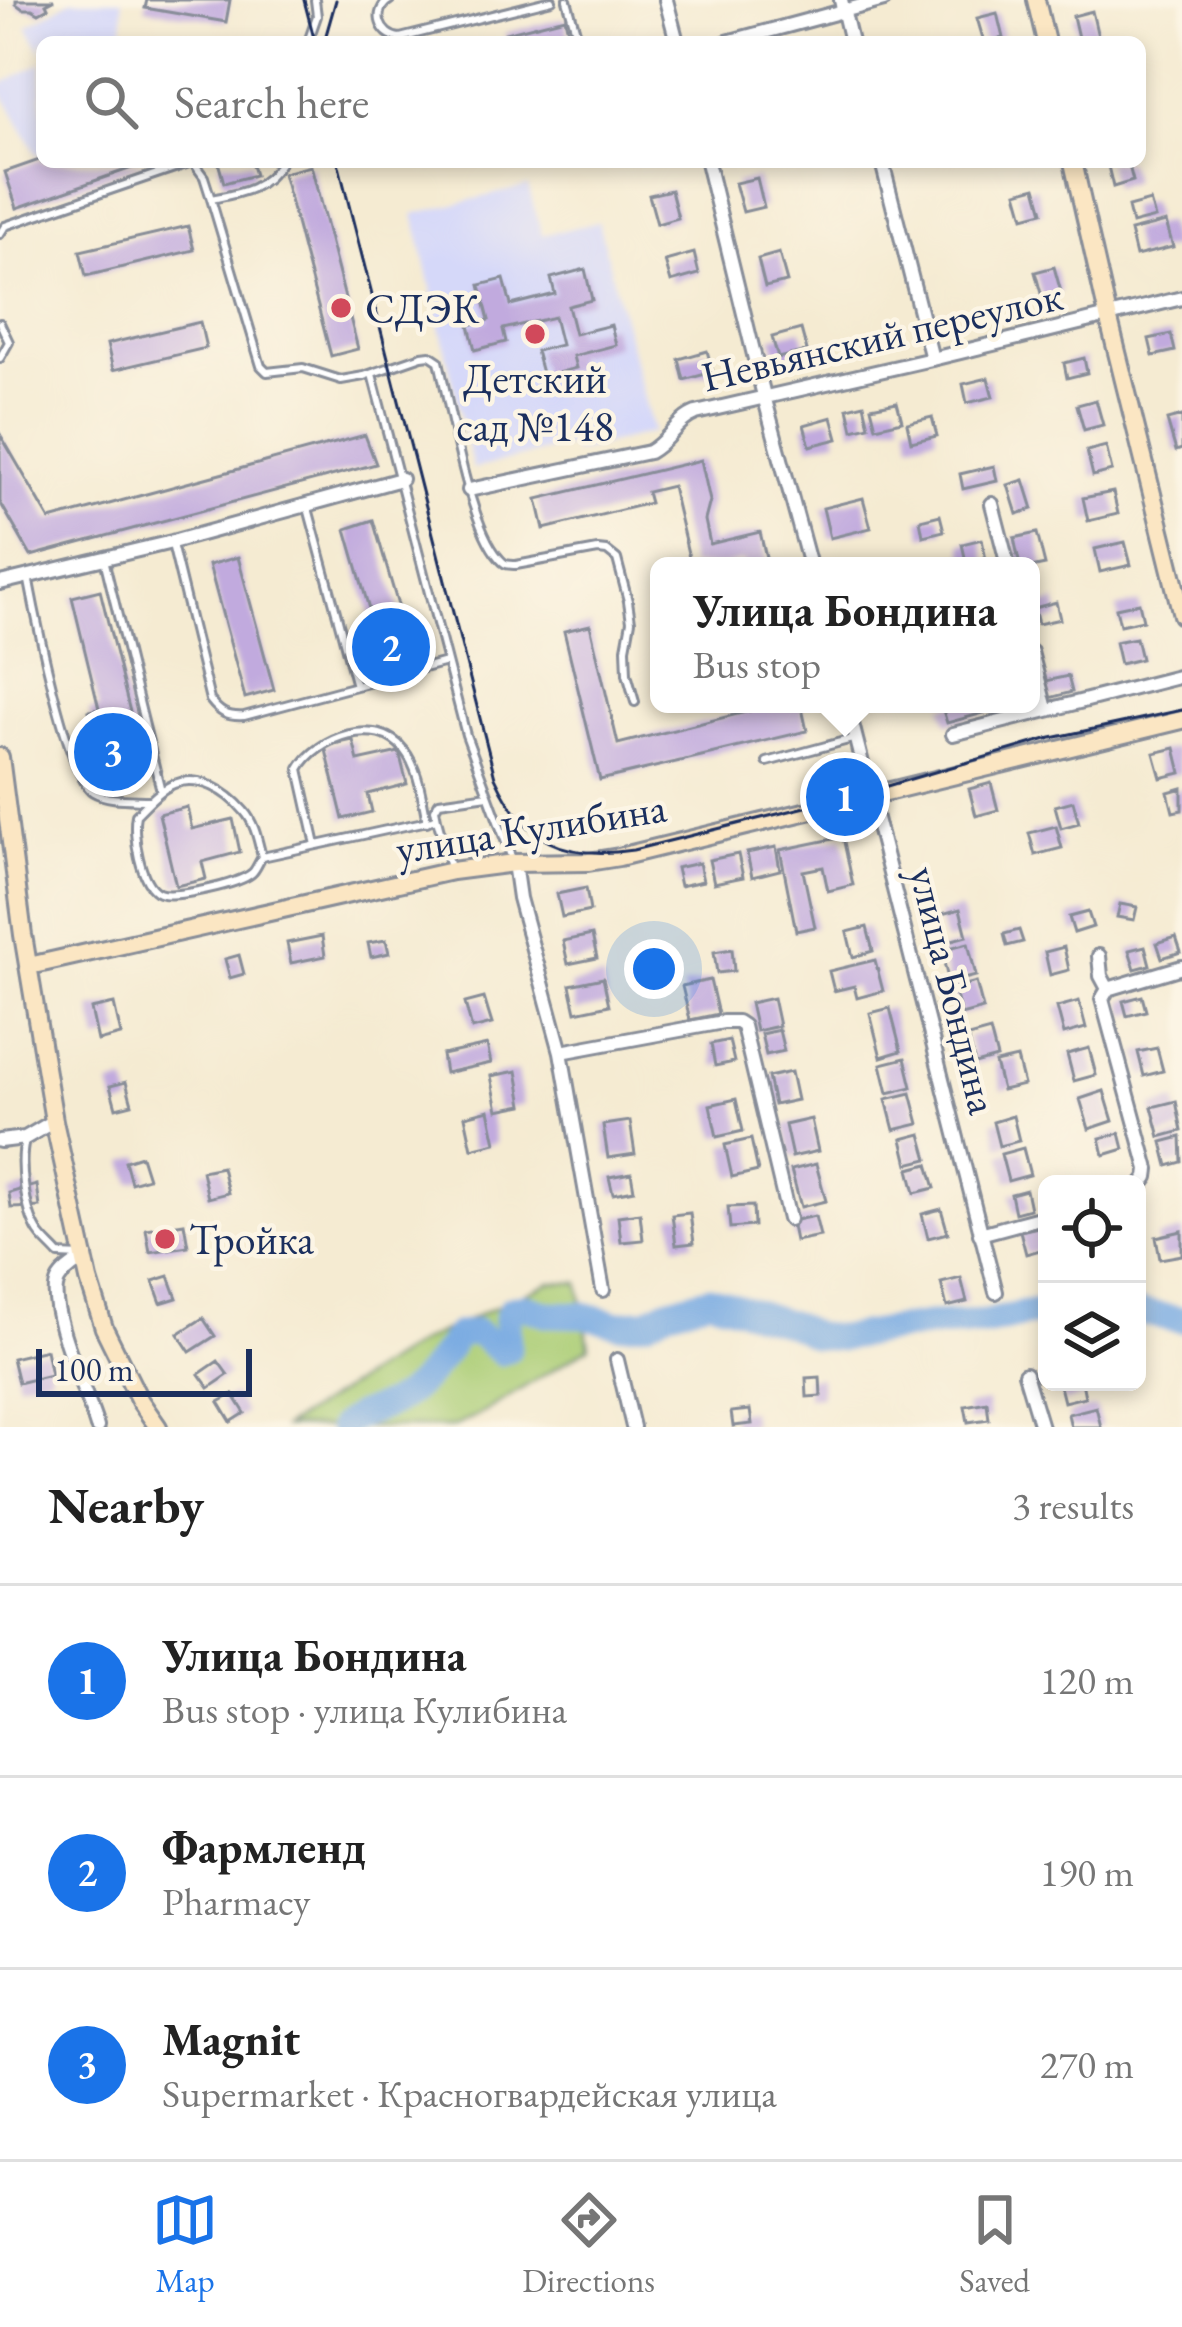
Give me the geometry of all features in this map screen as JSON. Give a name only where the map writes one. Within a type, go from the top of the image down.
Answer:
[{"type":"main road","points":[[1036,0],[1045,36]]},
{"type":"main road","points":[[1074,168],[1182,615]]},
{"type":"main road","name":"улица Кулибина","points":[[29,966],[452,871],[619,857],[1182,719]]},
{"type":"main road","points":[[0,757],[55,1121],[89,1280],[104,1328],[158,1427]]},
{"type":"street","points":[[666,0],[675,36]]},
{"type":"street","points":[[746,36],[842,5],[884,0]]},
{"type":"street","points":[[842,5],[850,36]]},
{"type":"street","points":[[708,168],[808,557]]},
{"type":"street","points":[[884,168],[932,359]]},
{"type":"street","name":"Невьянский переулок","points":[[469,490],[649,452],[666,442],[690,414],[1182,298]]},
{"type":"street","points":[[0,583],[401,479]]},
{"type":"street","points":[[992,504],[1006,557]]},
{"type":"street","points":[[1040,711],[1182,676]]},
{"type":"street","points":[[1040,686],[1046,709]]},
{"type":"street","name":"улица Бондина","points":[[849,713],[996,1292]]},
{"type":"street","points":[[953,734],[1031,713]]},
{"type":"street","points":[[514,863],[561,1052],[603,1290]]},
{"type":"street","points":[[1099,956],[1108,989]]},
{"type":"street","points":[[1146,1178],[1148,1169],[1103,1004],[1104,993],[1182,967]]},
{"type":"street","points":[[561,1052],[723,1022],[743,1026],[789,1219]]},
{"type":"street","points":[[0,1141],[26,1138],[55,1121]]},
{"type":"street","points":[[980,1234],[1038,1218]]},
{"type":"street","points":[[86,1256],[62,1275],[54,1294],[97,1427]]},
{"type":"street","points":[[617,1360],[633,1427]]},
{"type":"street","points":[[1025,1374],[1040,1427]]},
{"type":"lane","points":[[310,36],[317,16],[315,0]]},
{"type":"lane","points":[[389,36],[378,11],[390,0]]},
{"type":"lane","points":[[408,36],[552,0]]},
{"type":"lane","points":[[567,0],[578,36]]},
{"type":"lane","points":[[0,234],[4,226],[175,168]]},
{"type":"lane","points":[[197,168],[266,372],[303,368],[340,380],[430,355],[439,361],[469,490],[484,532],[501,560],[508,565],[598,550],[607,550],[617,559],[632,621],[626,674],[635,702]]},
{"type":"lane","points":[[211,199],[247,192],[263,184],[276,168]]},
{"type":"lane","points":[[0,323],[9,342],[0,358]]},
{"type":"lane","points":[[372,374],[466,735],[514,863]]},
{"type":"lane","points":[[307,504],[356,686]]},
{"type":"lane","points":[[172,542],[210,700],[226,715],[244,716],[446,662]]},
{"type":"lane","points":[[104,559],[161,791]]},
{"type":"lane","points":[[28,577],[61,721],[82,780],[94,793],[151,800]]},
{"type":"lane","points":[[316,845],[299,769],[322,742],[354,732],[395,741],[406,752],[428,822]]},
{"type":"lane","points":[[766,762],[856,738]]},
{"type":"lane","points":[[262,857],[246,812],[210,785],[182,782],[161,791],[136,814],[134,839],[151,887],[159,893],[184,894],[242,878],[252,873],[262,857],[437,819]]},
{"type":"lane","points":[[452,871],[435,809],[439,802],[488,795]]},
{"type":"lane","points":[[26,1138],[21,1156],[31,1218],[40,1236],[59,1255],[86,1256]]},
{"type":"shaded area","points":[[71,0],[122,0],[124,36],[36,36],[36,42],[27,26]]},
{"type":"shaded area","points":[[36,65],[36,153],[0,89]]},
{"type":"shaded area","name":"Детский сад №148","points":[[528,186],[542,235],[598,222],[653,432],[574,453],[570,445],[473,469],[414,214]]},
{"type":"green space","points":[[550,1282],[579,1283],[589,1347],[476,1417],[452,1427],[284,1427],[422,1341]]},
{"type":"building","points":[[16,0],[54,0],[39,13],[23,9]]},
{"type":"building","points":[[147,0],[230,0],[226,22],[145,8]]},
{"type":"building","points":[[1092,11],[1098,36],[1078,36],[1073,16]]},
{"type":"building","points":[[997,13],[1003,36],[982,36],[977,18]]},
{"type":"building","points":[[565,18],[569,36],[506,36]]},
{"type":"building","points":[[36,161],[36,168],[132,168],[17,208],[5,172]]},
{"type":"building","points":[[220,168],[253,168],[255,175],[224,183]]},
{"type":"building","points":[[312,168],[358,349],[331,356],[283,173]]},
{"type":"building","points":[[1108,168],[1130,168],[1133,181],[1113,187]]},
{"type":"building","points":[[757,178],[764,207],[743,212],[735,183]]},
{"type":"building","points":[[1036,187],[1043,212],[1024,217],[1017,192]]},
{"type":"building","points":[[671,190],[678,218],[657,224],[649,195]]},
{"type":"building","points":[[1150,201],[1155,218],[1132,224],[1128,207]]},
{"type":"building","points":[[1166,222],[1173,247],[1136,256],[1130,231]]},
{"type":"building","points":[[188,226],[194,250],[86,276],[80,251]]},
{"type":"building","points":[[694,253],[699,274],[671,282],[665,261]]},
{"type":"building","points":[[779,253],[787,282],[765,287],[758,259]]},
{"type":"building","points":[[1054,267],[1061,292],[1042,297],[1035,272]]},
{"type":"building","points":[[585,269],[592,300],[568,306],[575,334],[611,325],[616,345],[573,356],[576,368],[543,377],[536,351],[561,345],[554,317],[503,329],[506,342],[475,350],[469,325],[489,320],[480,285],[504,279],[511,305],[555,294],[551,278]]},
{"type":"building","points":[[200,322],[206,348],[113,370],[107,344]]},
{"type":"building","points":[[801,329],[807,351],[778,358],[772,337]]},
{"type":"building","points":[[1171,334],[1175,351],[1153,356],[1149,339]]},
{"type":"building","points":[[707,351],[713,372],[684,380],[679,359]]},
{"type":"building","points":[[1084,358],[1087,373],[1067,378],[1064,363]]},
{"type":"building","points":[[988,378],[993,397],[967,403],[963,384]]},
{"type":"building","points":[[1096,400],[1103,425],[1084,430],[1077,405]]},
{"type":"building","points":[[897,402],[902,421],[876,427],[871,407]]},
{"type":"building","points":[[864,404],[869,426],[853,430],[848,408]]},
{"type":"building","points":[[1182,416],[1182,449],[1176,451],[1167,420]]},
{"type":"building","points":[[832,417],[838,439],[810,446],[804,425]]},
{"type":"building","points":[[932,417],[937,436],[911,442],[907,423]]},
{"type":"building","points":[[0,434],[50,520],[365,435],[376,464],[31,556],[0,502]]},
{"type":"building","points":[[1106,446],[1112,471],[1093,476],[1087,451]]},
{"type":"building","points":[[701,460],[710,501],[705,520],[710,544],[760,532],[766,557],[689,557],[672,486],[647,492],[650,503],[544,529],[537,499]]},
{"type":"building","points":[[994,466],[997,481],[963,489],[960,474]]},
{"type":"building","points":[[1024,480],[1033,509],[1017,514],[1008,485]]},
{"type":"building","points":[[1113,492],[1118,514],[1088,521],[1083,498]]},
{"type":"building","points":[[863,498],[871,528],[830,538],[823,508]]},
{"type":"building","points":[[940,515],[944,531],[923,536],[920,520]]},
{"type":"building","points":[[373,520],[412,653],[384,661],[346,529]]},
{"type":"building","points":[[1037,533],[1045,565],[1040,566],[1040,557],[1018,557],[1014,538]]},
{"type":"building","points":[[982,539],[985,557],[965,557],[962,544]]},
{"type":"building","points":[[1125,542],[1131,565],[1100,572],[1095,549]]},
{"type":"building","points":[[238,557],[274,690],[245,698],[209,565]]},
{"type":"building","points":[[100,590],[143,765],[104,774],[89,711],[99,709],[72,597]]},
{"type":"building","points":[[1056,602],[1060,619],[1040,624],[1040,606]]},
{"type":"building","points":[[1139,603],[1143,620],[1120,625],[1116,608]]},
{"type":"building","points":[[590,625],[618,744],[742,713],[803,713],[807,731],[600,780],[564,631]]},
{"type":"building","points":[[1136,638],[1141,659],[1120,664],[1115,642]]},
{"type":"building","points":[[1068,676],[1072,692],[1050,698],[1046,681]]},
{"type":"building","points":[[944,713],[984,713],[947,723]]},
{"type":"building","points":[[353,740],[358,761],[399,752],[407,784],[368,794],[372,812],[343,819],[325,746]]},
{"type":"building","points":[[1175,748],[1181,773],[1161,778],[1154,753]]},
{"type":"building","points":[[991,783],[998,810],[976,816],[969,789]]},
{"type":"building","points":[[1182,788],[1182,810],[1173,812],[1168,792]]},
{"type":"building","points":[[1073,801],[1079,823],[1061,828],[1055,806]]},
{"type":"building","points":[[187,807],[192,829],[233,819],[240,852],[202,862],[206,879],[176,886],[159,814]]},
{"type":"building","points":[[1056,826],[1062,848],[1035,855],[1029,833]]},
{"type":"building","points":[[843,837],[853,885],[828,891],[823,867],[803,871],[815,927],[796,931],[780,850]]},
{"type":"building","points":[[776,847],[780,870],[752,877],[747,853]]},
{"type":"building","points":[[738,854],[743,877],[714,883],[709,860]]},
{"type":"building","points":[[699,863],[703,881],[680,886],[676,868]]},
{"type":"building","points":[[586,888],[590,911],[562,917],[557,894]]},
{"type":"building","points":[[1120,904],[1137,907],[1134,920],[1117,917]]},
{"type":"building","points":[[960,909],[967,936],[945,942],[938,915]]},
{"type":"building","points":[[1088,912],[1093,927],[1074,933],[1069,917]]},
{"type":"building","points":[[867,927],[873,951],[853,957],[847,932]]},
{"type":"building","points":[[1019,930],[1023,942],[1007,946],[1004,934]]},
{"type":"building","points":[[592,935],[597,958],[568,964],[563,941]]},
{"type":"building","points":[[322,936],[325,956],[291,963],[287,943]]},
{"type":"building","points":[[1176,937],[1181,952],[1162,958],[1157,943]]},
{"type":"building","points":[[386,940],[389,953],[371,957],[368,943]]},
{"type":"building","points":[[968,943],[976,976],[949,983],[941,950]]},
{"type":"building","points":[[1145,946],[1150,965],[1135,969],[1129,950]]},
{"type":"building","points":[[1064,947],[1069,970],[1050,975],[1045,952]]},
{"type":"building","points":[[732,949],[734,971],[717,973],[714,952]]},
{"type":"building","points":[[239,955],[244,974],[230,978],[225,959]]},
{"type":"building","points":[[875,960],[883,991],[857,998],[854,986],[834,991],[829,971]]},
{"type":"building","points":[[603,978],[609,1005],[576,1012],[570,985]]},
{"type":"building","points":[[710,980],[718,1014],[690,1020],[682,986]]},
{"type":"building","points":[[976,982],[983,1009],[961,1015],[954,988]]},
{"type":"building","points":[[1142,996],[1146,1011],[1127,1016],[1123,1001]]},
{"type":"building","points":[[484,998],[492,1024],[472,1029],[465,1003]]},
{"type":"building","points":[[773,998],[779,1026],[756,1031],[750,1003]]},
{"type":"building","points":[[1079,1001],[1086,1028],[1064,1034],[1057,1007]]},
{"type":"building","points":[[114,1004],[121,1035],[98,1041],[91,1009]]},
{"type":"building","points":[[890,1008],[901,1051],[881,1057],[870,1013]]},
{"type":"building","points":[[779,1030],[784,1051],[766,1055],[761,1034]]},
{"type":"building","points":[[990,1031],[997,1058],[975,1064],[968,1037]]},
{"type":"building","points":[[729,1040],[734,1062],[715,1066],[711,1044]]},
{"type":"building","points":[[487,1045],[491,1063],[445,1073],[442,1055]]},
{"type":"building","points":[[1089,1048],[1096,1075],[1074,1081],[1067,1054]]},
{"type":"building","points":[[1157,1048],[1163,1071],[1144,1076],[1138,1052]]},
{"type":"building","points":[[905,1058],[912,1087],[888,1093],[881,1064]]},
{"type":"building","points":[[1017,1058],[1024,1085],[1002,1090],[995,1063]]},
{"type":"building","points":[[517,1071],[523,1105],[498,1110],[491,1076]]},
{"type":"building","points":[[791,1072],[797,1100],[774,1105],[768,1077]]},
{"type":"building","points":[[126,1082],[132,1104],[116,1108],[110,1086]]},
{"type":"building","points":[[1104,1091],[1113,1121],[1089,1129],[1080,1099]]},
{"type":"building","points":[[911,1093],[919,1124],[894,1130],[886,1099]]},
{"type":"building","points":[[736,1099],[743,1131],[717,1137],[710,1105]]},
{"type":"building","points":[[1176,1101],[1182,1131],[1160,1137],[1152,1107]]},
{"type":"building","points":[[489,1110],[496,1143],[472,1149],[465,1116]]},
{"type":"building","points":[[1013,1116],[1019,1141],[999,1146],[993,1122]]},
{"type":"building","points":[[811,1119],[818,1151],[792,1157],[785,1125]]},
{"type":"building","points":[[630,1121],[635,1154],[608,1158],[603,1125]]},
{"type":"building","points":[[1120,1133],[1124,1149],[1104,1155],[1100,1138]]},
{"type":"building","points":[[921,1134],[928,1159],[908,1164],[902,1139]]},
{"type":"building","points":[[1181,1137],[1182,1162],[1168,1166],[1162,1142]]},
{"type":"building","points":[[751,1139],[758,1171],[732,1177],[725,1145]]},
{"type":"building","points":[[1023,1148],[1030,1175],[1008,1181],[1001,1154]]},
{"type":"building","points":[[141,1156],[148,1178],[131,1183],[125,1161]]},
{"type":"building","points":[[816,1164],[826,1201],[801,1207],[791,1170]]},
{"type":"building","points":[[928,1164],[935,1188],[915,1193],[909,1169]]},
{"type":"building","points":[[222,1167],[228,1193],[208,1198],[202,1171]]},
{"type":"building","points":[[631,1173],[634,1190],[613,1194],[609,1177]]},
{"type":"building","points":[[37,1185],[40,1207],[11,1208],[9,1193]]},
{"type":"building","points":[[1026,1190],[1030,1209],[1015,1213],[1011,1194]]},
{"type":"building","points":[[753,1206],[754,1226],[730,1228],[728,1207]]},
{"type":"building","points":[[941,1209],[948,1233],[928,1238],[922,1214]]},
{"type":"building","points":[[640,1213],[643,1240],[621,1242],[618,1216]]},
{"type":"building","points":[[690,1213],[694,1243],[676,1245],[672,1215]]},
{"type":"building","points":[[815,1216],[820,1236],[795,1241],[791,1221]]},
{"type":"building","points":[[184,1223],[188,1246],[150,1252],[146,1229]]},
{"type":"building","points":[[1038,1227],[1038,1251],[1026,1254],[1020,1231]]},
{"type":"building","points":[[1182,1231],[1182,1255],[1160,1259],[1156,1237]]},
{"type":"building","points":[[169,1276],[177,1298],[161,1303],[153,1281]]},
{"type":"building","points":[[961,1278],[967,1302],[947,1307],[941,1283]]},
{"type":"building","points":[[203,1318],[215,1336],[190,1352],[178,1334]]},
{"type":"building","points":[[46,1350],[51,1375],[18,1383],[12,1358]]},
{"type":"building","points":[[218,1361],[228,1375],[209,1388],[199,1374]]},
{"type":"building","points":[[820,1377],[821,1396],[807,1397],[806,1378]]},
{"type":"building","points":[[1061,1391],[1084,1391],[1085,1397],[1064,1402]]},
{"type":"building","points":[[233,1394],[245,1413],[231,1422],[219,1402]]},
{"type":"building","points":[[987,1402],[989,1419],[968,1422],[965,1406]]},
{"type":"building","points":[[1096,1407],[1101,1427],[1071,1427],[1068,1414]]},
{"type":"building","points":[[750,1410],[752,1424],[733,1426],[731,1412]]},
{"type":"waterway","points":[[342,1427],[415,1388],[458,1335],[476,1332],[501,1352],[508,1349],[507,1319],[511,1309],[524,1306],[619,1324],[647,1321],[710,1298],[815,1336],[842,1338],[1038,1313]]},
{"type":"waterway","points":[[1146,1314],[1182,1320]]},
{"type":"tram line","points":[[304,0],[313,36]]},
{"type":"tram line","points":[[326,36],[336,0]]},
{"type":"tram line","points":[[340,168],[495,777],[520,818],[549,842],[587,852],[633,850],[870,791],[1047,739],[1182,710]]},
{"type":"place","name":"СДЭК","points":[[341,308]]},
{"type":"place","name":"Детский сад №148","points":[[535,334]]},
{"type":"place","name":"Фармленд","points":[[391,647]]},
{"type":"place","name":"Magnit","points":[[113,752]]},
{"type":"place","name":"Улица Бондина","points":[[845,797]]},
{"type":"place","name":"Тройка","points":[[165,1239]]}]
